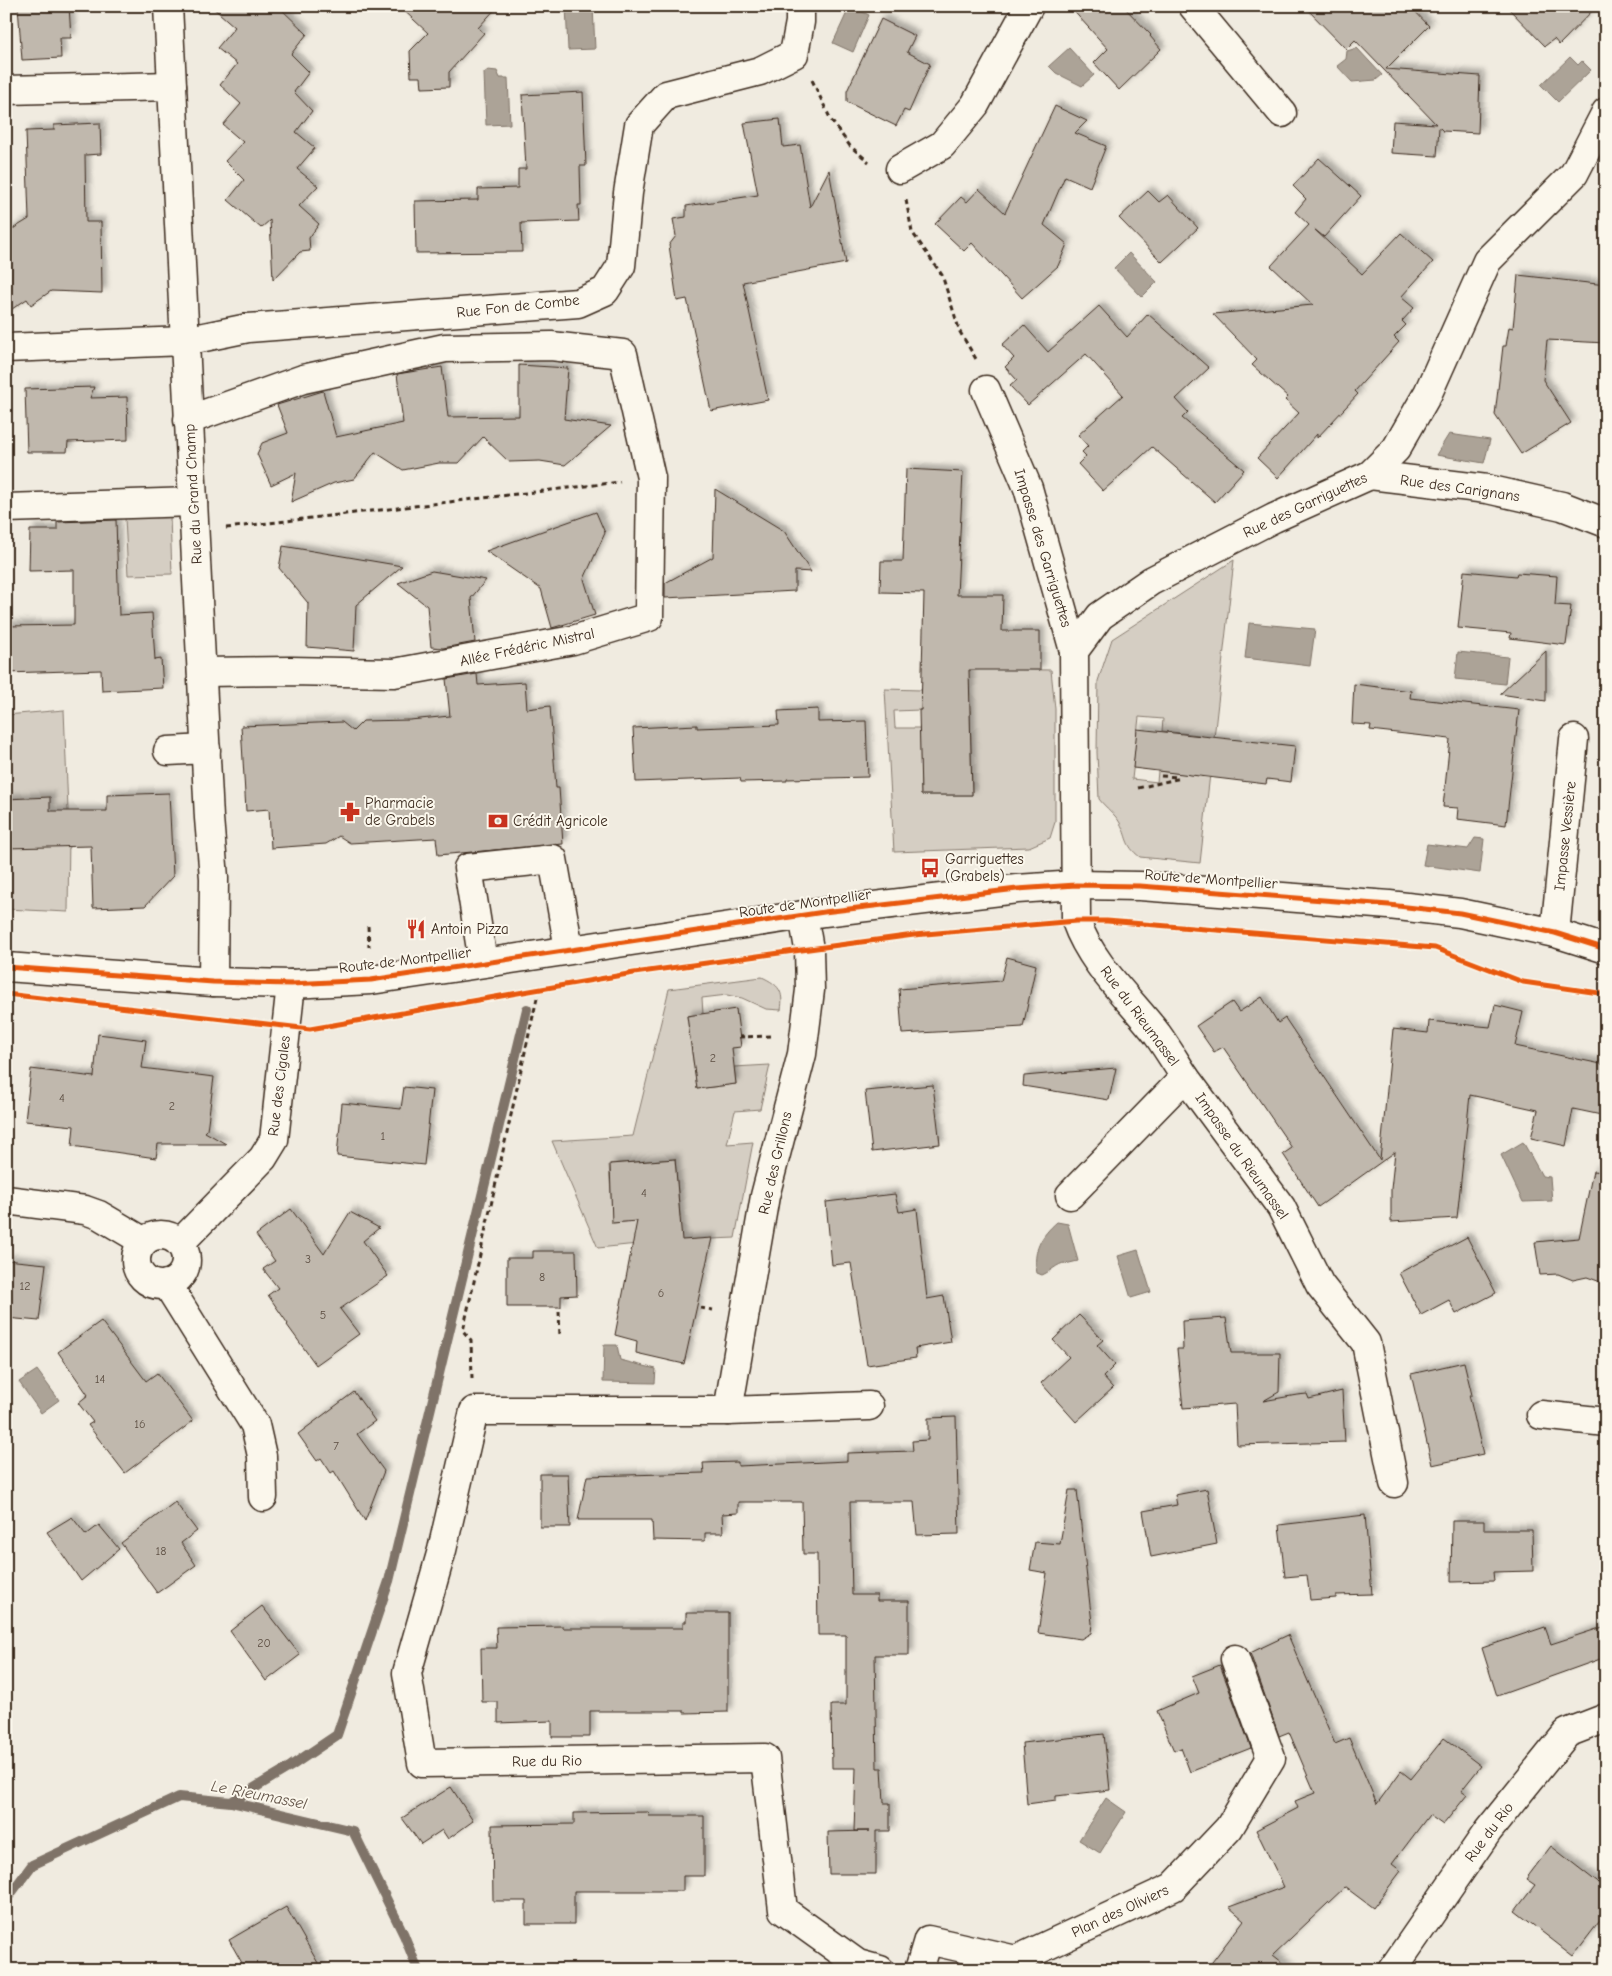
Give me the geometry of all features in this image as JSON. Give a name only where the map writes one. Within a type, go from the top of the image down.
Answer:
[{"type":"street","name":"Rue du Grand Champ","points":[[168,6],[178,234],[214,878],[214,982]]},
{"type":"street","points":[[794,54],[800,22],[800,6]]},
{"type":"street","points":[[900,169],[942,145],[975,105],[1029,6]]},
{"type":"street","points":[[1194,6],[1282,113]]},
{"type":"street","name":"Rue Fon de Combe","points":[[6,348],[185,341],[248,328],[578,303],[605,291],[621,266],[628,193],[639,125],[666,95],[760,71],[794,54]]},
{"type":"street","points":[[6,90],[172,86]]},
{"type":"street","name":"Rue des Garriguettes","points":[[1074,651],[1100,616],[1151,581],[1274,518],[1370,475],[1396,449],[1428,393],[1487,260],[1574,174],[1606,112]]},
{"type":"street","name":"Allée Frédéric Mistral","points":[[188,420],[303,379],[445,348],[550,346],[623,354],[650,478],[649,617],[573,640],[394,673],[202,672]]},
{"type":"street","name":"Impasse des Garriguettes","points":[[986,390],[1028,488],[1074,651]]},
{"type":"street","name":"Rue des Carignans","points":[[1370,475],[1487,489],[1562,506],[1606,523]]},
{"type":"street","points":[[6,508],[193,502]]},
{"type":"street","points":[[1074,651],[1076,885]]},
{"type":"street","name":"Impasse Vessière","points":[[1554,933],[1574,739]]},
{"type":"street","points":[[168,751],[206,749]]},
{"type":"street","points":[[484,962],[468,868],[553,860],[569,950]]},
{"type":"street","name":"Route de Montpellier","points":[[6,967],[214,982],[291,984],[371,980],[803,915],[1017,889],[1076,885],[1140,886],[1389,905],[1482,916],[1554,933],[1606,949]]},
{"type":"street","name":"Rue du Rieumassel","points":[[1070,1195],[1185,1076],[1158,1035],[1096,959],[1082,936],[1076,921],[1076,885]]},
{"type":"street","name":"Rue des Grillons","points":[[728,1411],[765,1196],[802,1054],[810,990],[809,949],[803,915]]},
{"type":"street","name":"Rue des Cigales","points":[[180,1243],[263,1158],[274,1140],[291,984]]},
{"type":"street","name":"Impasse du Rieumassel","points":[[1185,1076],[1281,1206],[1320,1285],[1366,1343],[1394,1483]]},
{"type":"street","points":[[6,1200],[85,1210],[99,1215],[143,1241]]},
{"type":"street","points":[[158,1234],[166,1235],[180,1243],[185,1252],[186,1262],[183,1272],[176,1280],[167,1284],[156,1285],[146,1281],[138,1272],[135,1261],[137,1251],[143,1241],[158,1234]]},
{"type":"street","points":[[167,1284],[255,1425],[262,1456],[263,1497]]},
{"type":"street","points":[[474,1411],[728,1411],[869,1406]]},
{"type":"street","name":"Rue du Rio","points":[[474,1411],[442,1550],[407,1673],[422,1763],[765,1758],[783,1910],[858,1964],[880,1970]]},
{"type":"street","points":[[1541,1415],[1606,1422]]},
{"type":"street","name":"Plan des Oliviers","points":[[919,1970],[928,1940],[1016,1960],[1173,1887],[1228,1828],[1271,1758],[1235,1659]]},
{"type":"street","name":"Rue du Rio","points":[[1392,1970],[1488,1831],[1567,1732],[1606,1718]]},
{"type":"path","points":[[794,54],[816,86],[831,120],[850,146],[871,163],[900,169],[912,232],[942,275],[960,332],[984,372],[986,390]]},
{"type":"path","points":[[223,529],[650,478]]},
{"type":"path","points":[[1138,788],[1181,778],[1161,776]]},
{"type":"path","points":[[368,926],[368,946]]},
{"type":"path","points":[[474,1411],[471,1340],[463,1331],[537,998]]},
{"type":"path","points":[[739,1036],[776,1035]]},
{"type":"path","points":[[559,1311],[560,1337]]},
{"type":"shaded area","points":[[566,6],[593,6],[595,49],[568,50]]},
{"type":"shaded area","points":[[850,6],[869,15],[853,52],[833,43]]},
{"type":"shaded area","points":[[1069,48],[1094,75],[1082,86],[1056,73],[1049,66]]},
{"type":"shaded area","points":[[1357,48],[1382,75],[1376,80],[1352,82],[1337,66],[1346,59],[1347,51]]},
{"type":"shaded area","points":[[1570,57],[1578,65],[1582,61],[1591,70],[1558,102],[1541,85]]},
{"type":"shaded area","points":[[488,70],[497,71],[500,78],[508,78],[510,124],[486,125],[484,73]]},
{"type":"shaded area","points":[[1129,253],[1157,282],[1142,297],[1114,268]]},
{"type":"shaded area","points":[[1449,434],[1490,440],[1484,463],[1436,455]]},
{"type":"shaded area","points":[[170,516],[172,574],[128,575],[125,518]]},
{"type":"shaded area","points":[[1234,560],[1200,863],[1140,857],[1131,849],[1118,820],[1099,799],[1097,752],[1098,681],[1112,639]],"holes":[[[1139,717],[1163,719],[1162,731],[1199,735],[1195,775],[1158,771],[1157,782],[1132,779]]]},
{"type":"shaded area","points":[[1249,623],[1315,629],[1310,666],[1245,658]]},
{"type":"shaded area","points":[[1458,652],[1508,657],[1505,684],[1455,679]]},
{"type":"shaded area","points":[[959,669],[1051,670],[1055,709],[1055,822],[1050,838],[1029,847],[894,852],[885,689],[958,691]],"holes":[[[970,710],[972,795],[921,795],[920,728],[895,728],[894,711]]]},
{"type":"shaded area","points":[[64,710],[69,835],[68,912],[6,909],[6,715]]},
{"type":"shaded area","points":[[1475,838],[1484,839],[1480,873],[1423,865],[1427,844],[1468,849]]},
{"type":"shaded area","points":[[762,977],[773,983],[781,993],[781,1010],[766,1009],[742,998],[727,995],[702,998],[703,1014],[687,1016],[697,1089],[736,1084],[734,1067],[770,1065],[760,1109],[735,1111],[727,1144],[753,1142],[735,1238],[667,1241],[598,1248],[552,1141],[633,1136],[669,989]],"holes":[[[675,1159],[680,1216],[613,1223],[609,1164]]]},
{"type":"shaded area","points":[[1523,1142],[1542,1176],[1550,1177],[1552,1201],[1523,1202],[1501,1155]]},
{"type":"shaded area","points":[[1057,1222],[1068,1224],[1078,1261],[1060,1264],[1042,1275],[1037,1273],[1037,1251],[1042,1238]]},
{"type":"shaded area","points":[[1138,1250],[1151,1292],[1131,1298],[1118,1256]]},
{"type":"shaded area","points":[[604,1345],[617,1345],[620,1360],[656,1369],[655,1383],[603,1382]]},
{"type":"shaded area","points":[[37,1370],[59,1400],[41,1413],[19,1382]]},
{"type":"shaded area","points":[[1106,1798],[1126,1812],[1100,1853],[1079,1840]]},
{"type":"building","points":[[18,6],[69,6],[71,38],[60,38],[61,58],[22,60]]},
{"type":"building","points":[[211,6],[278,6],[307,34],[291,54],[309,72],[294,92],[312,111],[296,132],[315,148],[297,169],[318,186],[299,206],[319,224],[309,238],[310,251],[300,252],[273,280],[270,220],[261,228],[228,200],[244,180],[225,161],[243,142],[223,125],[241,104],[220,85],[237,64],[217,48],[235,27]]},
{"type":"building","points":[[399,6],[498,6],[478,28],[484,33],[449,72],[449,87],[422,88],[421,77],[411,77],[410,51],[428,33]]},
{"type":"building","points":[[1069,6],[1123,6],[1151,35],[1161,49],[1119,90],[1094,63],[1108,49]]},
{"type":"building","points":[[1304,6],[1410,6],[1429,26],[1386,69],[1480,76],[1478,133],[1443,131],[1439,127],[1437,156],[1391,153],[1393,121],[1436,124],[1355,40],[1346,49]]},
{"type":"building","points":[[1506,6],[1597,6],[1559,45],[1554,39],[1545,46]]},
{"type":"building","points":[[881,19],[915,36],[907,52],[930,64],[909,112],[904,110],[896,126],[847,102],[847,91]]},
{"type":"building","points":[[583,92],[586,166],[580,166],[581,205],[578,205],[579,221],[521,223],[522,252],[416,253],[415,201],[478,200],[478,189],[518,188],[518,169],[526,169],[522,95]]},
{"type":"building","points":[[1055,106],[1087,121],[1075,133],[1106,146],[1090,187],[1065,176],[1044,225],[1067,244],[1058,266],[1022,298],[972,243],[964,251],[935,224],[961,197],[967,202],[979,189],[1005,213]]},
{"type":"building","points":[[780,119],[783,147],[800,145],[810,207],[829,170],[846,263],[743,282],[768,400],[711,411],[687,299],[677,301],[669,245],[676,236],[673,219],[686,217],[686,206],[758,195],[744,123]]},
{"type":"building","points":[[100,123],[101,154],[85,155],[86,222],[101,222],[102,293],[51,291],[31,305],[27,299],[6,313],[6,233],[29,219],[26,131],[54,130],[54,125]]},
{"type":"building","points":[[1319,158],[1361,196],[1324,237],[1314,229],[1362,274],[1401,233],[1433,262],[1401,297],[1414,308],[1402,321],[1406,325],[1394,337],[1399,342],[1355,391],[1358,394],[1317,438],[1317,434],[1278,478],[1257,458],[1299,413],[1285,400],[1288,397],[1252,365],[1257,360],[1213,314],[1313,305],[1271,266],[1309,225],[1295,212],[1306,199],[1293,186]]},
{"type":"building","points":[[1148,191],[1159,202],[1168,195],[1198,228],[1162,262],[1119,218]]},
{"type":"building","points":[[1518,275],[1606,285],[1606,343],[1547,340],[1543,380],[1571,423],[1521,454],[1495,415],[1503,346],[1506,346],[1509,327],[1513,328]]},
{"type":"building","points":[[1099,306],[1127,337],[1148,314],[1209,368],[1176,399],[1188,412],[1182,418],[1244,470],[1215,502],[1152,447],[1103,491],[1078,464],[1086,456],[1082,452],[1088,446],[1078,435],[1123,395],[1086,354],[1028,405],[1010,386],[1017,380],[1005,367],[1014,358],[1002,345],[1024,325],[1048,352]]},
{"type":"building","points":[[519,365],[568,368],[564,419],[611,426],[565,465],[540,461],[509,462],[483,437],[459,463],[439,463],[403,470],[375,452],[354,479],[334,483],[291,502],[296,473],[271,485],[257,454],[262,443],[288,433],[277,405],[323,391],[336,437],[403,423],[397,374],[442,367],[448,417],[519,416]]},
{"type":"building","points":[[94,387],[90,398],[127,397],[128,440],[68,442],[67,452],[27,452],[25,389]]},
{"type":"building","points":[[906,469],[963,472],[957,595],[1003,595],[1002,631],[1040,631],[1040,670],[969,670],[972,795],[921,795],[919,710],[921,710],[924,593],[880,592],[881,561],[903,561]]},
{"type":"building","points":[[715,489],[784,531],[811,572],[795,571],[795,591],[665,598],[665,583],[713,557]]},
{"type":"building","points":[[596,512],[605,533],[584,579],[595,615],[552,628],[541,589],[486,551]]},
{"type":"building","points":[[116,520],[119,615],[152,613],[155,660],[161,659],[163,688],[102,691],[101,670],[6,673],[6,626],[74,625],[74,570],[29,571],[30,530],[57,530],[57,522]]},
{"type":"building","points":[[283,546],[402,566],[356,605],[354,651],[307,647],[308,603],[279,568]]},
{"type":"building","points":[[432,571],[486,580],[471,598],[475,642],[443,648],[431,647],[427,606],[398,583]]},
{"type":"building","points":[[1464,571],[1516,576],[1517,573],[1557,576],[1555,605],[1571,606],[1566,645],[1510,638],[1511,633],[1458,628]]},
{"type":"building","points":[[1546,651],[1546,701],[1500,694]]},
{"type":"building","points":[[477,674],[478,685],[525,682],[527,709],[550,706],[556,788],[559,788],[563,844],[438,855],[436,838],[350,843],[339,836],[326,844],[271,848],[269,809],[246,811],[241,726],[342,722],[353,731],[363,721],[410,720],[450,716],[446,679]]},
{"type":"building","points":[[1354,684],[1411,691],[1410,698],[1519,710],[1506,825],[1457,819],[1458,808],[1443,807],[1450,739],[1370,730],[1371,725],[1352,724]]},
{"type":"building","points":[[818,709],[818,722],[866,721],[868,777],[741,782],[740,778],[636,782],[633,728],[697,725],[697,728],[779,725],[778,711]]},
{"type":"building","points":[[1137,729],[1295,746],[1291,782],[1267,779],[1266,784],[1133,768]]},
{"type":"building","points":[[169,793],[173,876],[145,906],[93,908],[91,846],[6,848],[6,799],[50,797],[50,811],[107,811],[107,795]]},
{"type":"building","points":[[1007,957],[1036,965],[1023,1027],[902,1034],[899,989],[1001,981]]},
{"type":"building","points":[[1262,997],[1278,1023],[1285,1018],[1380,1160],[1393,1029],[1428,1033],[1429,1021],[1490,1027],[1495,1005],[1523,1012],[1515,1046],[1606,1065],[1606,1116],[1573,1109],[1566,1146],[1531,1138],[1538,1110],[1470,1095],[1457,1218],[1391,1222],[1391,1189],[1395,1152],[1318,1207],[1283,1154],[1292,1148],[1223,1047],[1214,1052],[1196,1026],[1232,1002],[1239,1012]]},
{"type":"building","points":[[736,1009],[741,1047],[732,1048],[736,1084],[697,1089],[687,1016]]},
{"type":"building","points":[[98,1034],[146,1040],[142,1068],[214,1077],[207,1130],[205,1132],[226,1144],[158,1144],[156,1158],[72,1146],[74,1126],[25,1121],[31,1069],[94,1077]]},
{"type":"building","points":[[1116,1068],[1109,1100],[1023,1086],[1024,1076]]},
{"type":"building","points":[[933,1085],[940,1144],[872,1152],[865,1091]]},
{"type":"building","points":[[404,1087],[432,1090],[424,1165],[337,1156],[342,1103],[401,1109]]},
{"type":"building","points":[[675,1159],[682,1240],[712,1238],[684,1364],[636,1353],[637,1341],[615,1335],[637,1221],[612,1223],[610,1164]]},
{"type":"building","points":[[1593,1171],[1606,1172],[1606,1284],[1587,1277],[1573,1280],[1558,1274],[1540,1275],[1535,1242],[1579,1238]]},
{"type":"building","points":[[895,1194],[899,1212],[917,1209],[927,1299],[944,1296],[951,1342],[915,1348],[916,1358],[867,1365],[851,1263],[832,1265],[826,1202]]},
{"type":"building","points":[[291,1209],[324,1254],[350,1212],[379,1228],[363,1241],[388,1276],[340,1309],[359,1334],[316,1365],[268,1295],[278,1288],[263,1269],[275,1261],[256,1235]]},
{"type":"building","points":[[1467,1237],[1496,1293],[1456,1314],[1449,1300],[1421,1315],[1399,1273]]},
{"type":"building","points":[[533,1251],[576,1251],[577,1295],[561,1296],[561,1307],[507,1307],[507,1258],[533,1258]]},
{"type":"building","points":[[6,1260],[46,1264],[39,1321],[6,1318]]},
{"type":"building","points":[[1079,1315],[1103,1340],[1097,1345],[1115,1365],[1103,1377],[1113,1388],[1076,1422],[1041,1383],[1069,1357],[1053,1340]]},
{"type":"building","points":[[1226,1318],[1231,1353],[1280,1353],[1279,1392],[1263,1401],[1307,1394],[1309,1399],[1342,1391],[1345,1442],[1237,1445],[1235,1404],[1183,1408],[1177,1349],[1183,1349],[1182,1321]]},
{"type":"building","points":[[101,1321],[146,1381],[157,1373],[193,1421],[125,1473],[88,1425],[93,1422],[78,1403],[88,1395],[58,1352]]},
{"type":"building","points":[[1464,1362],[1472,1395],[1469,1395],[1483,1454],[1432,1465],[1411,1374]]},
{"type":"building","points":[[354,1392],[375,1421],[357,1434],[384,1471],[365,1521],[334,1471],[331,1473],[321,1458],[317,1461],[298,1434]]},
{"type":"building","points":[[956,1417],[959,1534],[917,1535],[914,1502],[850,1502],[852,1595],[877,1595],[877,1601],[909,1601],[909,1655],[875,1655],[877,1768],[882,1768],[884,1803],[890,1803],[890,1831],[876,1831],[876,1874],[829,1874],[828,1832],[870,1831],[854,1831],[856,1768],[832,1768],[831,1705],[846,1705],[846,1635],[818,1635],[817,1554],[803,1554],[802,1502],[738,1502],[738,1513],[722,1514],[723,1533],[705,1533],[705,1541],[653,1540],[652,1520],[578,1520],[587,1476],[704,1473],[703,1463],[738,1462],[738,1466],[847,1461],[847,1453],[913,1451],[912,1441],[928,1440],[928,1418]]},
{"type":"building","points":[[540,1474],[568,1474],[570,1527],[540,1527]]},
{"type":"building","points":[[1207,1489],[1217,1544],[1151,1557],[1143,1511],[1177,1505],[1175,1495]]},
{"type":"building","points":[[1069,1490],[1077,1490],[1092,1623],[1091,1633],[1081,1639],[1038,1633],[1047,1573],[1030,1570],[1035,1542],[1060,1544]]},
{"type":"building","points":[[175,1502],[197,1531],[181,1543],[196,1565],[157,1593],[121,1543]]},
{"type":"building","points":[[1365,1515],[1372,1594],[1336,1595],[1336,1598],[1310,1600],[1307,1575],[1285,1577],[1279,1525]]},
{"type":"building","points":[[72,1517],[86,1535],[99,1525],[119,1549],[81,1581],[47,1532]]},
{"type":"building","points":[[1452,1521],[1484,1521],[1484,1530],[1532,1530],[1533,1571],[1493,1572],[1494,1581],[1451,1582]]},
{"type":"building","points":[[262,1606],[300,1655],[266,1681],[230,1631]]},
{"type":"building","points":[[686,1613],[728,1613],[728,1712],[590,1711],[590,1737],[552,1737],[552,1721],[498,1723],[498,1702],[482,1702],[481,1648],[497,1648],[496,1627],[683,1628],[683,1622],[686,1622]]},
{"type":"building","points":[[1606,1626],[1606,1657],[1497,1696],[1482,1648],[1545,1627],[1551,1644]]},
{"type":"building","points":[[1288,1635],[1335,1744],[1349,1738],[1377,1804],[1401,1771],[1411,1779],[1444,1738],[1481,1766],[1461,1791],[1467,1795],[1443,1825],[1429,1815],[1392,1864],[1401,1871],[1373,1908],[1345,1887],[1273,1955],[1292,1970],[1206,1970],[1244,1920],[1229,1907],[1284,1887],[1256,1830],[1298,1808],[1295,1801],[1315,1793],[1289,1732],[1279,1736],[1250,1653]]},
{"type":"building","points":[[1220,1665],[1251,1748],[1190,1772],[1181,1748],[1174,1751],[1157,1711],[1199,1693],[1192,1676]]},
{"type":"building","points":[[1104,1734],[1110,1790],[1056,1796],[1056,1800],[1027,1804],[1022,1743]]},
{"type":"building","points":[[451,1787],[473,1821],[448,1839],[442,1830],[421,1844],[402,1818]]},
{"type":"building","points":[[648,1812],[649,1816],[704,1816],[704,1876],[683,1876],[683,1891],[574,1891],[574,1924],[526,1924],[526,1901],[493,1901],[492,1825],[574,1824],[574,1813]]},
{"type":"building","points":[[1551,1846],[1606,1889],[1606,1913],[1573,1956],[1515,1911],[1535,1885],[1526,1879]]},
{"type":"building","points":[[286,1907],[322,1970],[246,1970],[229,1940]]},
{"type":"waterway","points":[[231,1802],[291,1766],[337,1735],[389,1581],[527,1009]]},
{"type":"waterway","name":"Le Rieumassel","points":[[6,1900],[32,1865],[179,1797],[231,1802],[353,1831],[404,1935],[418,1970]]},
{"type":"cycle path","points":[[6,967],[213,982],[291,984],[371,980],[824,912],[1017,889],[1076,885],[1140,886],[1389,905],[1460,913],[1555,933],[1606,949]]},
{"type":"cycle path","points":[[6,994],[310,1029],[634,973],[914,935],[1076,921],[1107,921],[1435,948],[1523,982],[1606,994]]},
{"type":"place","name":"Pharmacie de Grabels","points":[[350,812]]},
{"type":"place","name":"Crédit Agricole","points":[[498,821]]},
{"type":"place","name":"Garriguettes (Grabels)","points":[[930,868]]},
{"type":"place","name":"Antoin Pizza","points":[[416,929]]}]
